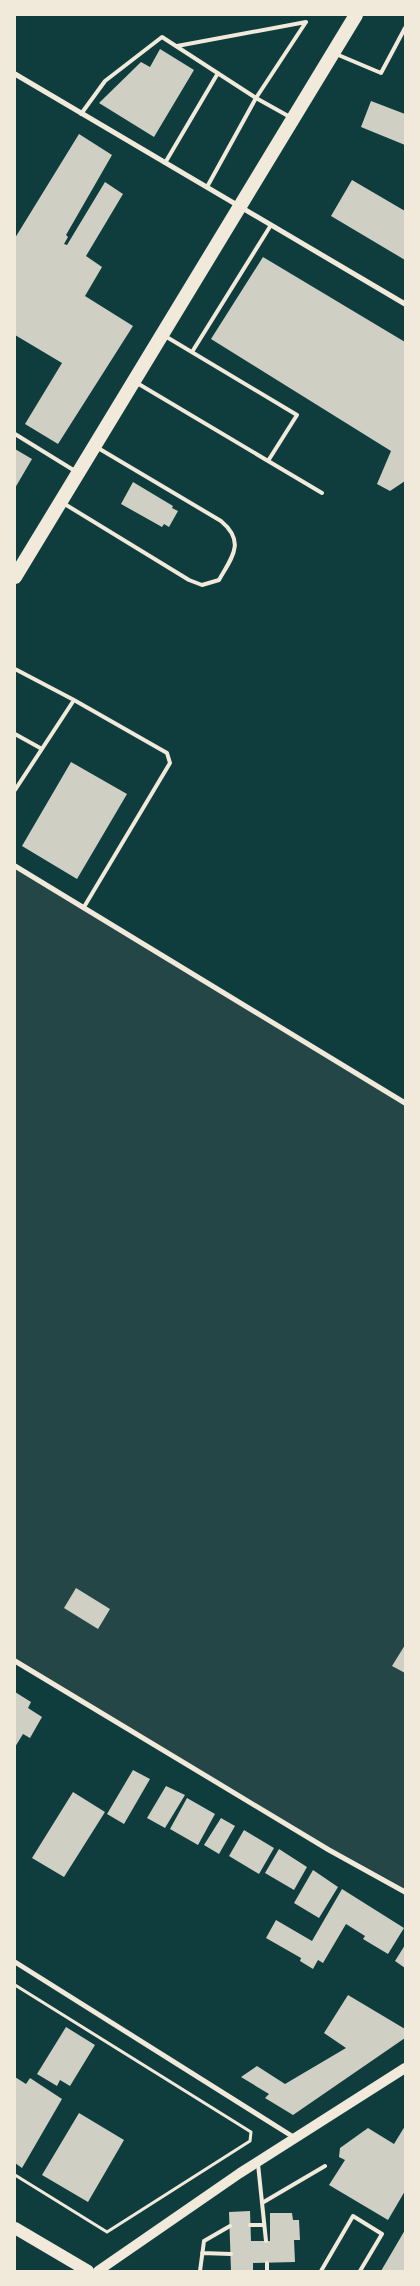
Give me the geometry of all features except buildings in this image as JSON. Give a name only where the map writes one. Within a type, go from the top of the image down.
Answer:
[{"type":"highway","points":[[15,577],[242,207],[356,15]]},
{"type":"main road","points":[[98,2271],[258,2162],[405,2068]]},
{"type":"main road","points":[[15,2228],[88,2271]]},
{"type":"street","points":[[15,74],[405,304]]},
{"type":"street","points":[[15,866],[404,1100]]},
{"type":"street","points":[[15,1661],[329,1850],[405,1892]]},
{"type":"street","points":[[15,1962],[295,2138]]},
{"type":"lane","points":[[177,46],[306,22],[256,98],[208,187]]},
{"type":"lane","points":[[334,52],[381,73],[405,28]]},
{"type":"lane","points":[[81,114],[105,81],[162,37],[256,98],[294,119]]},
{"type":"lane","points":[[165,163],[218,72]]},
{"type":"lane","points":[[192,352],[271,225]]},
{"type":"lane","points":[[163,335],[297,414],[268,461]]},
{"type":"lane","points":[[135,382],[322,493]]},
{"type":"lane","points":[[15,434],[79,473]]},
{"type":"lane","points":[[61,502],[189,580],[202,585],[219,580],[235,550],[236,540],[231,529],[95,446]]},
{"type":"lane","points":[[15,670],[74,700],[167,753],[170,763],[84,907]]},
{"type":"lane","points":[[15,790],[74,700]]},
{"type":"lane","points":[[15,734],[42,749]]},
{"type":"lane","points":[[258,2162],[266,2241]]},
{"type":"lane","points":[[262,2203],[324,2166]]},
{"type":"lane","points":[[321,2271],[353,2216],[382,2234],[360,2271]]},
{"type":"lane","points":[[250,2225],[264,2225]]},
{"type":"lane","points":[[200,2271],[204,2241],[230,2226]]},
{"type":"lane","points":[[202,2253],[231,2254]]},
{"type":"lane","points":[[267,2263],[267,2271]]},
{"type":"path","points":[[15,1985],[251,2132],[250,2141],[107,2232],[15,2174]]},
{"type":"shaded area","points":[[15,869],[405,1103],[405,1894],[15,1660]]}]
